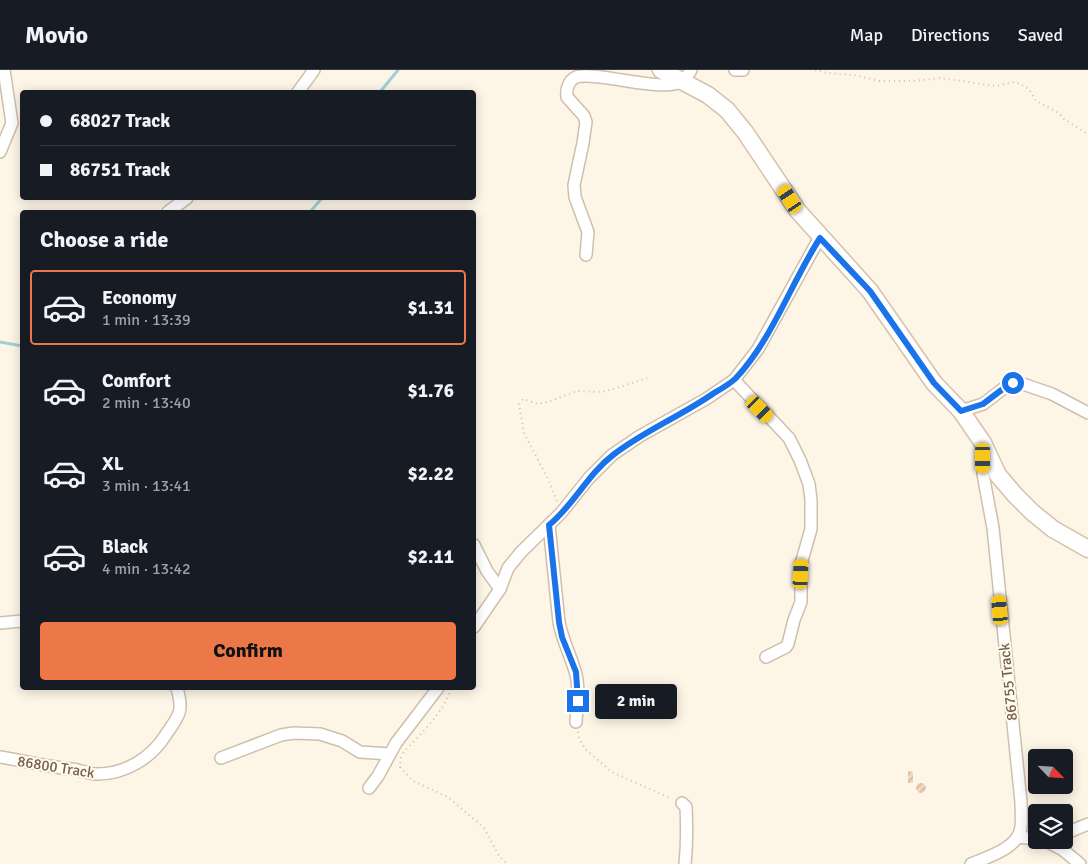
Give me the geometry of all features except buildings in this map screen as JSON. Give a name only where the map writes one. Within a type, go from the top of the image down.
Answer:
[{"type":"street","points":[[0,152],[17,124],[4,70]]},
{"type":"street","points":[[299,90],[314,70]]},
{"type":"street","points":[[661,70],[687,75],[727,110],[745,132],[798,211],[820,238],[870,291],[934,383],[961,411],[983,443],[998,474],[1020,501],[1053,529],[1088,549]]},
{"type":"street","points":[[735,70],[743,70]]},
{"type":"street","points":[[586,255],[588,232],[575,197],[574,185],[584,143],[586,122],[584,116],[567,97],[568,86],[576,77],[585,76],[671,84],[687,75]]},
{"type":"street","points":[[171,210],[184,200]]},
{"type":"street","points":[[476,624],[500,589],[508,568],[512,563],[561,513],[589,478],[612,456],[640,436],[706,399],[734,380],[758,349],[820,238]]},
{"type":"street","points":[[734,380],[789,438],[809,484],[811,500],[811,529],[801,564],[801,602],[786,647],[766,657]]},
{"type":"street","points":[[961,411],[983,404],[1008,385],[1020,383],[1052,394],[1088,413]]},
{"type":"street","name":"86755 Track","points":[[983,443],[983,474],[992,528],[1021,802],[1021,829],[1018,837]]},
{"type":"street","points":[[549,525],[559,622],[562,637],[576,672],[578,684],[576,722]]},
{"type":"street","points":[[476,549],[487,571],[500,589]]},
{"type":"street","points":[[0,623],[20,621]]},
{"type":"street","name":"86800 Track","points":[[0,757],[97,774],[128,768],[148,756],[160,744],[174,723],[182,708],[178,690]]},
{"type":"street","points":[[369,788],[390,754],[436,690]]},
{"type":"street","points":[[222,758],[281,735],[294,733],[320,734],[342,741],[360,752],[390,754]]},
{"type":"street","points":[[682,803],[686,807],[688,840],[685,864]]},
{"type":"street","points":[[1073,830],[1088,824]]},
{"type":"street","points":[[971,864],[989,857],[1012,844],[1018,837],[1028,838]]},
{"type":"street","points":[[1061,849],[1080,864]]},
{"type":"path","points":[[815,70],[879,81],[913,81],[940,78],[996,86],[1008,83],[1020,84],[1029,89],[1036,101],[1059,113],[1064,119],[1088,134]]},
{"type":"path","points":[[561,513],[548,479],[524,433],[519,404],[524,399],[538,404],[577,391],[601,392],[611,390],[646,378]]},
{"type":"path","points":[[451,690],[449,697],[439,711],[401,755],[400,767],[413,781],[448,797],[484,828],[499,856],[507,864]]},
{"type":"path","points":[[576,722],[580,739],[585,749],[604,766],[612,772],[682,803]]},
{"type":"waterway","points":[[382,90],[398,70]]},
{"type":"waterway","points":[[312,210],[320,200]]},
{"type":"waterway","points":[[0,342],[20,346]]},
{"type":"route","points":[[578,701],[576,672],[562,637],[559,622],[549,525],[589,478],[612,456],[640,436],[706,399],[734,380],[758,349],[820,238],[870,291],[934,383],[961,411],[983,404],[1013,383]]}]
